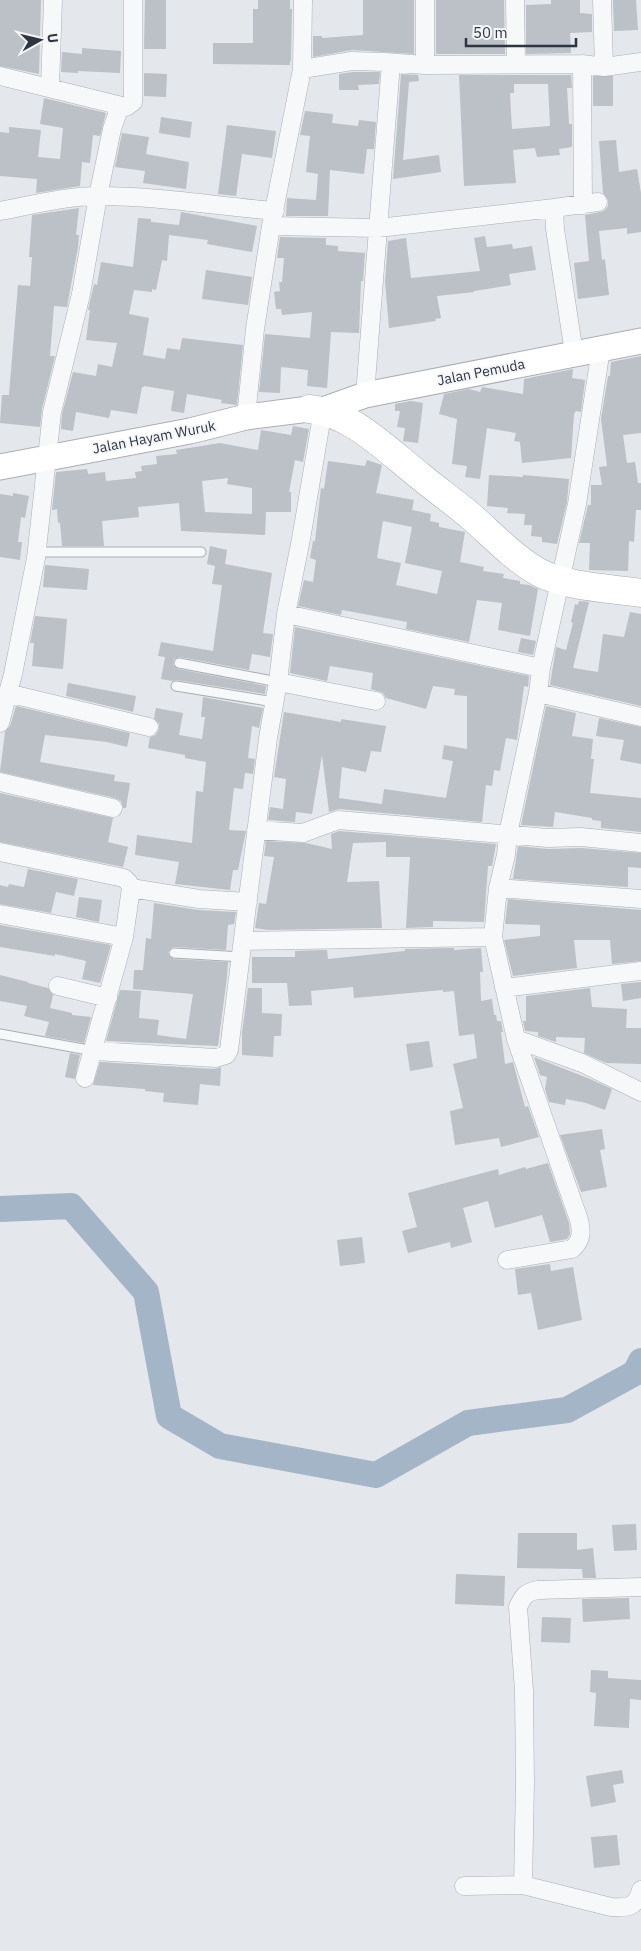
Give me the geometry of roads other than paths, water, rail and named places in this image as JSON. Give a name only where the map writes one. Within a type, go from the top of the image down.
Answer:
[{"type":"main road","points":[[316,410],[357,427],[381,444],[537,571],[560,581],[641,593]]},
{"type":"street","points":[[50,87],[54,0]]},
{"type":"street","points":[[0,76],[50,87],[126,108],[133,102],[133,0]]},
{"type":"street","points":[[246,416],[255,329],[273,218],[302,69],[303,0]]},
{"type":"street","points":[[425,0],[426,65]]},
{"type":"street","points":[[515,0],[516,64]]},
{"type":"street","points":[[602,0],[604,67]]},
{"type":"street","points":[[302,69],[352,62],[426,65],[582,64],[604,67],[641,62]]},
{"type":"street","points":[[365,395],[374,306],[378,228],[392,63]]},
{"type":"street","points":[[0,211],[98,196],[146,198],[273,218],[378,228],[590,204],[582,64]]},
{"type":"street","points":[[0,723],[13,674],[36,552],[52,412],[81,294],[112,129],[120,106]]},
{"type":"street","points":[[554,208],[555,229],[574,353]]},
{"type":"street","name":"Jalan Pemuda","points":[[316,410],[365,395],[641,341]]},
{"type":"street","points":[[507,1260],[572,1249],[578,1243],[582,1230],[516,1039],[493,937],[498,888],[506,855],[508,834],[538,693],[541,668],[578,504],[601,348]]},
{"type":"street","points":[[94,1051],[216,1058],[226,1055],[229,1050],[268,738],[278,682],[286,614],[302,539],[316,410]]},
{"type":"street","name":"Jalan Hayam Wuruk","points":[[0,467],[190,431],[246,416],[316,410]]},
{"type":"street","points":[[286,614],[541,668]]},
{"type":"street","points":[[278,682],[376,701]]},
{"type":"street","points":[[7,693],[149,727]]},
{"type":"street","points":[[538,693],[641,717]]},
{"type":"street","points":[[0,782],[114,808]]},
{"type":"street","points":[[256,830],[303,833],[338,820],[548,838],[581,837],[641,843]]},
{"type":"street","points":[[0,852],[124,878],[131,888],[124,937],[85,1078]]},
{"type":"street","points":[[131,888],[198,899],[248,902]]},
{"type":"street","points":[[498,888],[641,899]]},
{"type":"street","points":[[0,914],[124,937]]},
{"type":"street","points":[[243,949],[493,937]]},
{"type":"street","points":[[504,988],[641,971]]},
{"type":"street","points":[[58,986],[108,998]]},
{"type":"street","points":[[516,1039],[582,1063],[640,1091]]},
{"type":"street","points":[[523,1885],[524,1691],[518,1607],[523,1596],[538,1590],[641,1587]]},
{"type":"street","points":[[464,1886],[523,1885],[620,1908],[629,1908],[635,1904],[641,1890]]},
{"type":"lane","points":[[36,552],[201,552]]},
{"type":"lane","points":[[180,663],[278,682]]},
{"type":"lane","points":[[176,686],[274,702]]},
{"type":"lane","points":[[174,953],[243,949]]},
{"type":"lane","points":[[0,1034],[94,1051]]},
{"type":"waterway","points":[[0,1209],[71,1206],[146,1292],[169,1416],[220,1446],[376,1475],[468,1423],[567,1410],[635,1373],[641,1361]]}]
